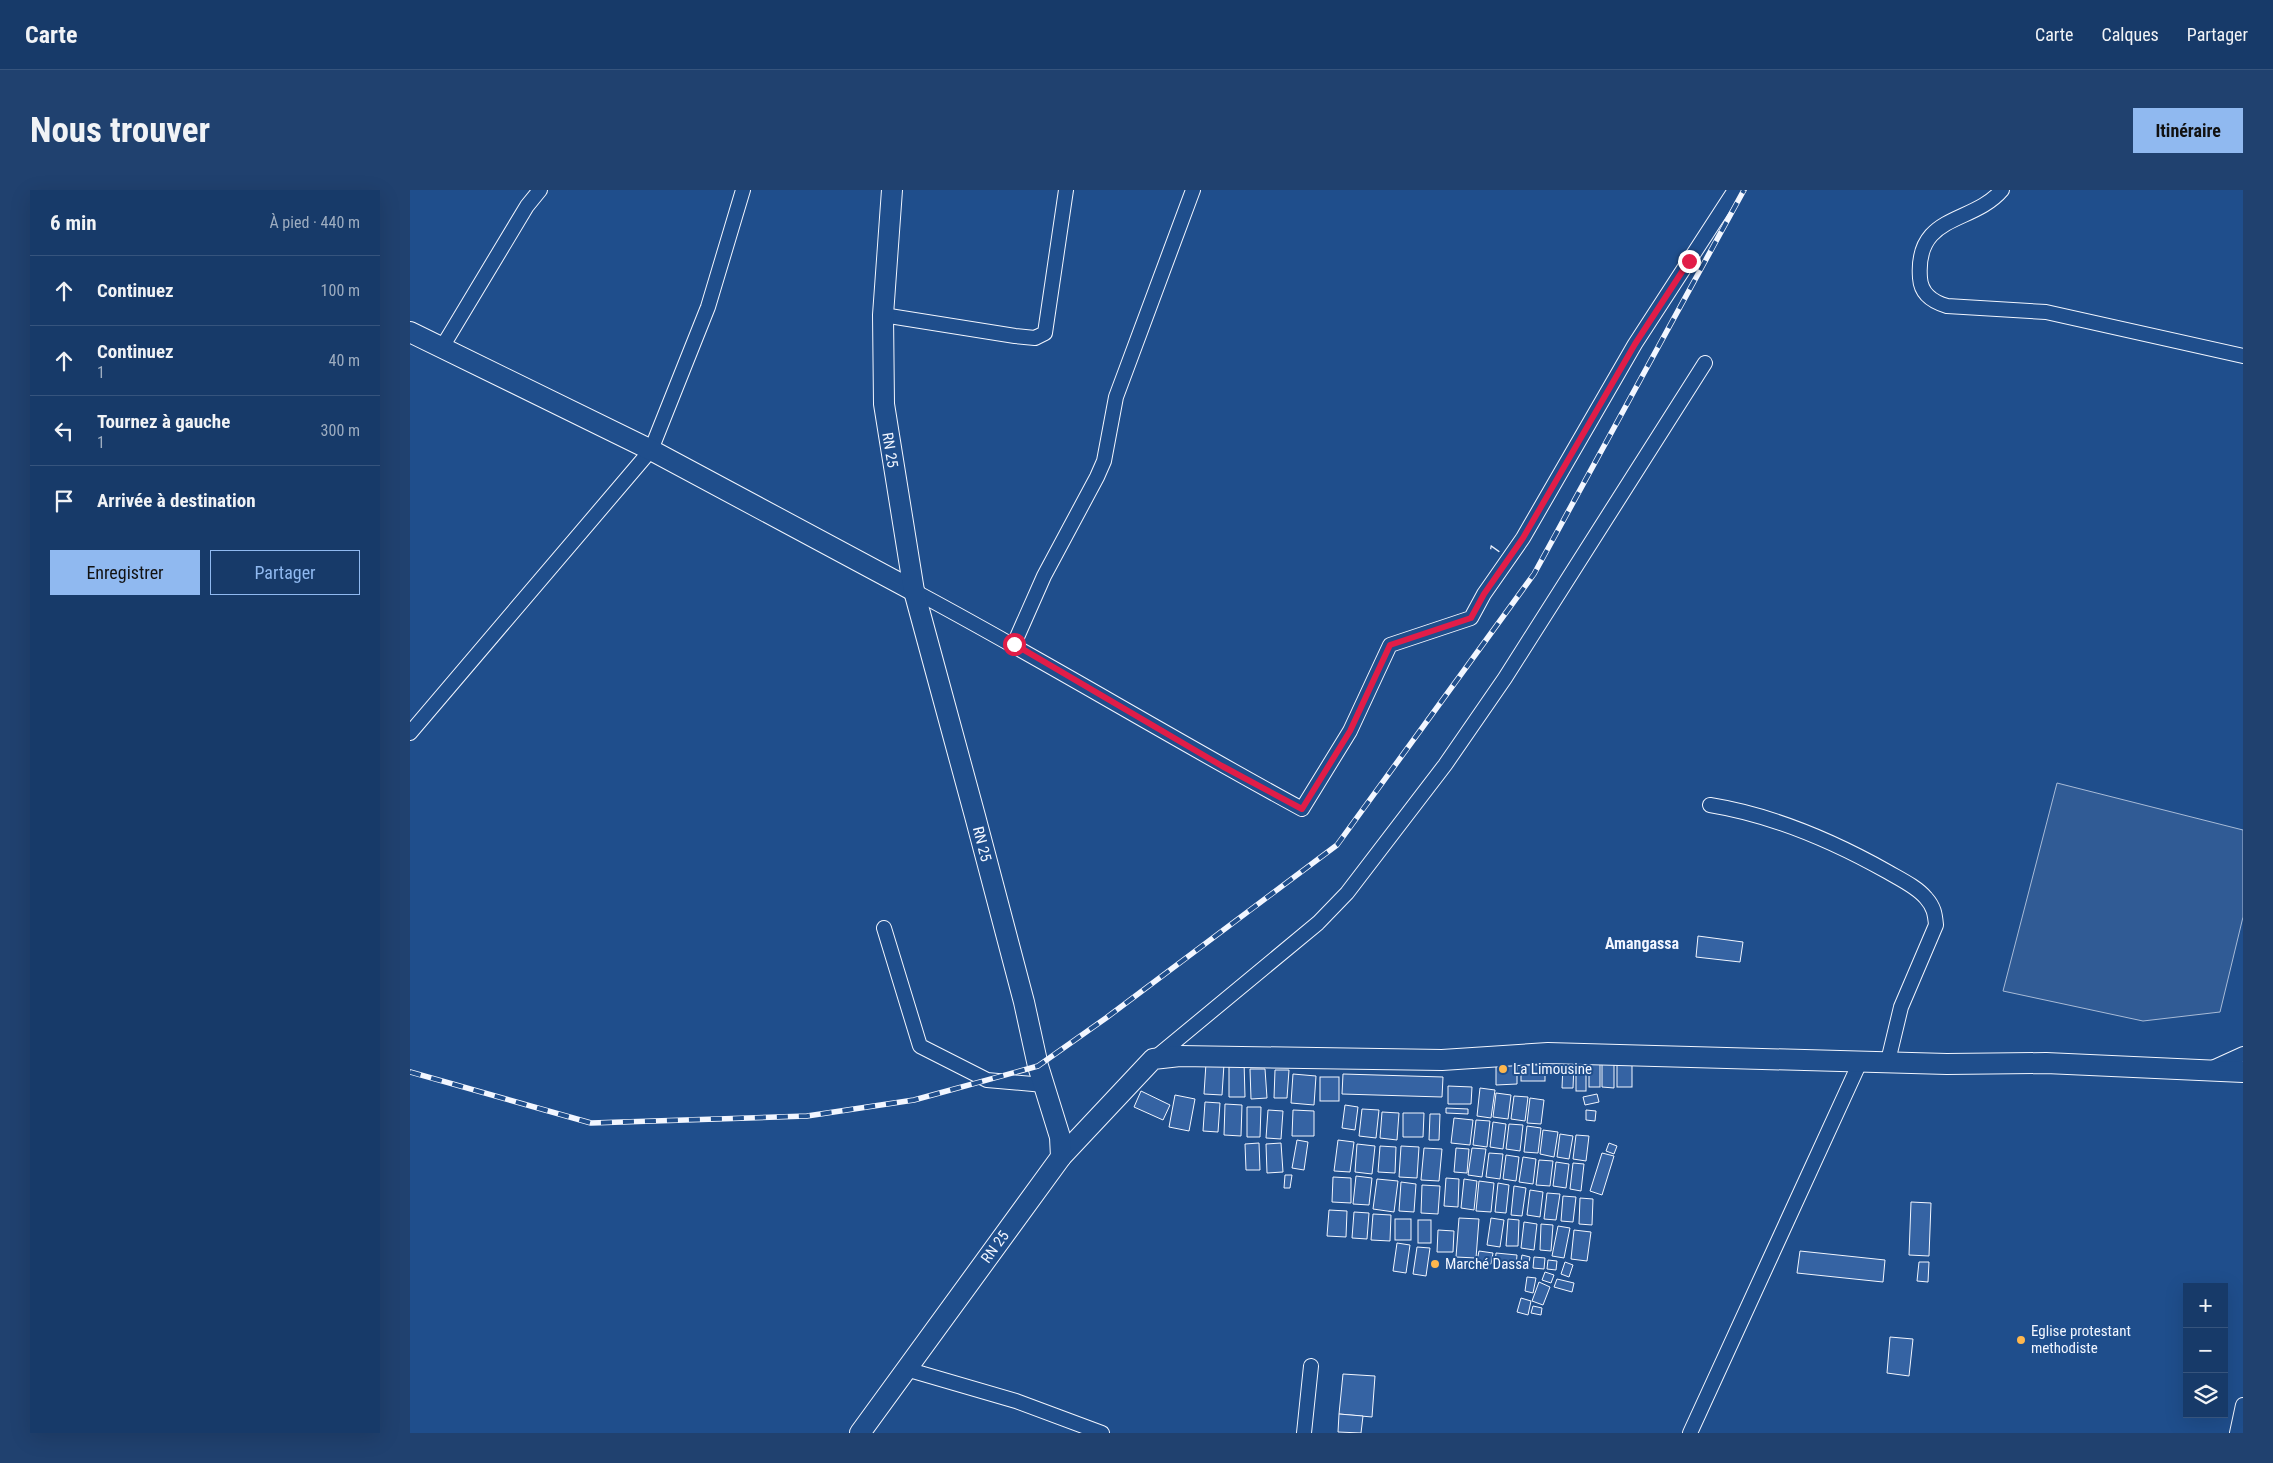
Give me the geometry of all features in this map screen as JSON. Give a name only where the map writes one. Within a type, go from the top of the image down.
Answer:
[{"type":"main road","name":"RN 25","points":[[860,1433],[1062,1157],[1060,1138],[1044,1085],[976,816],[914,592],[884,404],[883,315],[889,190]]},
{"type":"main road","points":[[410,332],[441,349],[651,450],[914,592]]},
{"type":"main road","points":[[1062,1157],[1153,1059],[1180,1056],[1442,1060],[1548,1052],[1948,1064],[2046,1063],[2243,1072]]},
{"type":"street","points":[[441,349],[527,206],[540,190]]},
{"type":"street","points":[[410,733],[651,450],[708,307],[743,190]]},
{"type":"street","points":[[883,315],[1015,336],[1035,338],[1045,333],[1066,190]]},
{"type":"street","points":[[914,592],[1014,644],[1044,576],[1100,469],[1116,397],[1193,190]]},
{"type":"street","name":"1","points":[[1014,644],[1222,766],[1302,809],[1350,731],[1390,645],[1471,618],[1484,594],[1523,538],[1635,344],[1735,190]]},
{"type":"street","points":[[2002,190],[1980,207],[1957,217],[1932,232],[1920,258],[1920,280],[1923,291],[1935,302],[1947,306],[2046,312],[2243,356]]},
{"type":"street","points":[[1153,1059],[1318,923],[1347,893],[1445,765],[1505,678],[1706,363]]},
{"type":"street","points":[[1710,805],[1774,820],[1831,844],[1880,868],[1925,897],[1935,911],[1936,925],[1901,1006],[1888,1061]]},
{"type":"street","points":[[884,928],[920,1046],[987,1080],[1044,1085]]},
{"type":"street","points":[[2210,1070],[2243,1054]]},
{"type":"street","points":[[1690,1433],[1861,1060]]},
{"type":"street","points":[[1304,1433],[1311,1366]]},
{"type":"street","points":[[906,1369],[1016,1401],[1102,1433]]},
{"type":"street","points":[[2237,1433],[2243,1405]]},
{"type":"shaded area","points":[[2057,783],[2243,830],[2243,917],[2220,1012],[2143,1021],[2003,991]]},
{"type":"building","points":[[1698,936],[1743,942],[1740,962],[1696,957]]},
{"type":"building","points":[[1244,1061],[1245,1097],[1229,1097],[1229,1062]]},
{"type":"building","points":[[1206,1063],[1224,1064],[1222,1095],[1204,1094]]},
{"type":"building","points":[[1589,1063],[1600,1063],[1600,1087],[1589,1087]]},
{"type":"building","points":[[1617,1063],[1632,1063],[1632,1087],[1617,1087]]},
{"type":"building","points":[[1517,1064],[1517,1084],[1496,1085],[1496,1065]]},
{"type":"building","points":[[1563,1064],[1574,1064],[1573,1088],[1562,1088]]},
{"type":"building","points":[[1576,1064],[1586,1064],[1586,1091],[1576,1091]]},
{"type":"building","points":[[1602,1064],[1614,1064],[1614,1088],[1602,1087]]},
{"type":"building","points":[[1521,1065],[1545,1065],[1545,1081],[1521,1081]]},
{"type":"building","points":[[1250,1069],[1265,1069],[1267,1098],[1251,1099]]},
{"type":"building","points":[[1275,1070],[1289,1070],[1287,1098],[1274,1098]]},
{"type":"building","points":[[1293,1074],[1316,1076],[1314,1105],[1291,1103]]},
{"type":"building","points":[[1343,1074],[1443,1077],[1442,1097],[1342,1094]]},
{"type":"building","points":[[1320,1077],[1339,1077],[1339,1101],[1320,1101]]},
{"type":"building","points":[[1448,1086],[1472,1087],[1471,1104],[1448,1104]]},
{"type":"building","points":[[1480,1088],[1495,1090],[1491,1118],[1477,1116]]},
{"type":"building","points":[[1141,1091],[1170,1105],[1163,1120],[1134,1107]]},
{"type":"building","points":[[1496,1093],[1511,1095],[1508,1119],[1493,1117]]},
{"type":"building","points":[[1597,1094],[1599,1102],[1585,1105],[1583,1097]]},
{"type":"building","points":[[1175,1095],[1195,1099],[1189,1131],[1169,1127]]},
{"type":"building","points":[[1514,1096],[1528,1097],[1525,1121],[1511,1119]]},
{"type":"building","points":[[1530,1098],[1544,1100],[1541,1124],[1527,1123]]},
{"type":"building","points":[[1205,1102],[1220,1103],[1218,1132],[1203,1131]]},
{"type":"building","points":[[1225,1104],[1242,1105],[1241,1136],[1224,1135]]},
{"type":"building","points":[[1345,1105],[1358,1107],[1355,1130],[1342,1128]]},
{"type":"building","points":[[1247,1107],[1261,1107],[1260,1137],[1247,1137]]},
{"type":"building","points":[[1446,1108],[1468,1109],[1468,1114],[1446,1113]]},
{"type":"building","points":[[1362,1109],[1379,1110],[1376,1138],[1359,1136]]},
{"type":"building","points":[[1268,1110],[1283,1111],[1281,1139],[1266,1138]]},
{"type":"building","points":[[1293,1110],[1314,1111],[1314,1136],[1292,1136]]},
{"type":"building","points":[[1586,1110],[1596,1111],[1595,1121],[1586,1120]]},
{"type":"building","points":[[1382,1112],[1399,1113],[1397,1140],[1380,1138]]},
{"type":"building","points":[[1403,1113],[1424,1113],[1423,1137],[1403,1137]]},
{"type":"building","points":[[1430,1114],[1440,1114],[1439,1140],[1429,1140]]},
{"type":"building","points":[[1454,1118],[1473,1120],[1470,1145],[1451,1143]]},
{"type":"building","points":[[1476,1120],[1490,1121],[1487,1147],[1473,1145]]},
{"type":"building","points":[[1493,1122],[1506,1124],[1503,1149],[1490,1147]]},
{"type":"building","points":[[1509,1124],[1523,1125],[1520,1151],[1506,1149]]},
{"type":"building","points":[[1527,1126],[1541,1128],[1538,1153],[1524,1152]]},
{"type":"building","points":[[1543,1130],[1558,1132],[1554,1157],[1540,1154]]},
{"type":"building","points":[[1560,1134],[1573,1136],[1569,1159],[1557,1157]]},
{"type":"building","points":[[1576,1135],[1589,1136],[1586,1161],[1573,1159]]},
{"type":"building","points":[[1297,1140],[1308,1142],[1304,1170],[1292,1168]]},
{"type":"building","points":[[1338,1140],[1354,1142],[1350,1172],[1334,1171]]},
{"type":"building","points":[[1259,1143],[1260,1170],[1246,1170],[1245,1144]]},
{"type":"building","points":[[1281,1143],[1283,1172],[1267,1173],[1266,1144]]},
{"type":"building","points":[[1609,1143],[1617,1146],[1614,1154],[1606,1151]]},
{"type":"building","points":[[1357,1144],[1375,1146],[1372,1174],[1355,1172]]},
{"type":"building","points":[[1380,1146],[1396,1147],[1395,1173],[1378,1172]]},
{"type":"building","points":[[1401,1146],[1419,1147],[1417,1178],[1399,1177]]},
{"type":"building","points":[[1424,1148],[1442,1149],[1439,1181],[1421,1180]]},
{"type":"building","points":[[1456,1148],[1469,1149],[1467,1173],[1454,1172]]},
{"type":"building","points":[[1472,1148],[1486,1149],[1482,1177],[1468,1175]]},
{"type":"building","points":[[1489,1153],[1503,1154],[1500,1179],[1486,1177]]},
{"type":"building","points":[[1602,1153],[1614,1156],[1602,1195],[1590,1191]]},
{"type":"building","points":[[1506,1155],[1519,1157],[1516,1181],[1503,1179]]},
{"type":"building","points":[[1523,1157],[1536,1159],[1533,1184],[1519,1182]]},
{"type":"building","points":[[1539,1160],[1553,1161],[1550,1186],[1536,1185]]},
{"type":"building","points":[[1556,1162],[1569,1164],[1566,1188],[1553,1186]]},
{"type":"building","points":[[1573,1163],[1584,1164],[1581,1191],[1570,1189]]},
{"type":"building","points":[[1285,1175],[1292,1175],[1290,1188],[1284,1188]]},
{"type":"building","points":[[1356,1176],[1372,1178],[1369,1205],[1353,1204]]},
{"type":"building","points":[[1333,1177],[1351,1178],[1351,1203],[1332,1202]]},
{"type":"building","points":[[1446,1178],[1459,1179],[1458,1207],[1444,1206]]},
{"type":"building","points":[[1377,1179],[1398,1181],[1394,1212],[1373,1209]]},
{"type":"building","points":[[1464,1179],[1477,1181],[1474,1210],[1461,1208]]},
{"type":"building","points":[[1479,1181],[1494,1183],[1491,1212],[1476,1211]]},
{"type":"building","points":[[1401,1182],[1416,1184],[1414,1212],[1399,1211]]},
{"type":"building","points":[[1498,1183],[1509,1185],[1506,1213],[1495,1212]]},
{"type":"building","points":[[1422,1185],[1440,1186],[1438,1214],[1421,1213]]},
{"type":"building","points":[[1514,1186],[1526,1188],[1522,1216],[1511,1215]]},
{"type":"building","points":[[1530,1190],[1543,1192],[1540,1217],[1527,1215]]},
{"type":"building","points":[[1547,1193],[1560,1194],[1556,1220],[1544,1219]]},
{"type":"building","points":[[1563,1196],[1576,1197],[1573,1222],[1561,1221]]},
{"type":"building","points":[[1580,1198],[1593,1199],[1592,1225],[1579,1224]]},
{"type":"building","points":[[1911,1202],[1931,1203],[1929,1256],[1909,1255]]},
{"type":"building","points":[[1329,1210],[1347,1211],[1346,1237],[1327,1236]]},
{"type":"building","points":[[1354,1212],[1369,1213],[1367,1239],[1352,1238]]},
{"type":"building","points":[[1373,1214],[1391,1215],[1390,1241],[1371,1240]]},
{"type":"building","points":[[1459,1218],[1479,1219],[1476,1258],[1456,1257]]},
{"type":"building","points":[[1491,1218],[1504,1220],[1500,1247],[1487,1245]]},
{"type":"building","points":[[1395,1219],[1411,1219],[1411,1240],[1395,1240]]},
{"type":"building","points":[[1508,1219],[1519,1220],[1518,1246],[1506,1246]]},
{"type":"building","points":[[1418,1220],[1431,1220],[1431,1243],[1418,1243]]},
{"type":"building","points":[[1524,1222],[1537,1224],[1534,1250],[1521,1248]]},
{"type":"building","points":[[1541,1224],[1553,1225],[1551,1251],[1540,1250]]},
{"type":"building","points":[[1558,1226],[1570,1228],[1564,1258],[1552,1256]]},
{"type":"building","points":[[1438,1230],[1454,1231],[1453,1252],[1437,1252]]},
{"type":"building","points":[[1574,1230],[1591,1232],[1587,1261],[1571,1259]]},
{"type":"building","points":[[1397,1243],[1410,1245],[1406,1273],[1393,1271]]},
{"type":"building","points":[[1417,1247],[1430,1248],[1426,1276],[1413,1274]]},
{"type":"building","points":[[1479,1251],[1493,1253],[1491,1264],[1477,1261]]},
{"type":"building","points":[[1800,1251],[1885,1260],[1883,1282],[1797,1273]]},
{"type":"building","points":[[1496,1253],[1517,1255],[1516,1267],[1495,1265]]},
{"type":"building","points":[[1522,1255],[1530,1257],[1528,1268],[1520,1266]]},
{"type":"building","points":[[1534,1257],[1545,1258],[1544,1269],[1533,1268]]},
{"type":"building","points":[[1548,1260],[1557,1261],[1556,1270],[1547,1269]]},
{"type":"building","points":[[1565,1262],[1573,1265],[1569,1277],[1561,1274]]},
{"type":"building","points":[[1919,1262],[1929,1262],[1928,1282],[1917,1281]]},
{"type":"building","points":[[1545,1272],[1554,1275],[1551,1283],[1542,1280]]},
{"type":"building","points":[[1527,1277],[1536,1278],[1533,1293],[1525,1291]]},
{"type":"building","points":[[1557,1279],[1574,1283],[1572,1292],[1554,1287]]},
{"type":"building","points":[[1539,1282],[1550,1287],[1543,1305],[1532,1301]]},
{"type":"building","points":[[1521,1298],[1531,1301],[1528,1315],[1517,1312]]},
{"type":"building","points":[[1533,1306],[1542,1308],[1541,1315],[1531,1313]]},
{"type":"building","points":[[1890,1337],[1913,1339],[1909,1376],[1887,1373]]},
{"type":"building","points":[[1343,1374],[1375,1376],[1372,1417],[1339,1414]]},
{"type":"building","points":[[1339,1414],[1363,1416],[1361,1433],[1338,1432]]},
{"type":"railway","points":[[410,1072],[591,1123],[807,1116],[914,1100],[1038,1066],[1106,1018],[1337,845],[1534,574],[1744,190]]},
{"type":"place","name":"La Limousine","points":[[1503,1069]]},
{"type":"place","name":"Marché Dassa","points":[[1435,1264]]},
{"type":"place","name":"Eglise protestant methodiste","points":[[2021,1340]]},
{"type":"district","name":"Amangassa","points":[[1642,943]]},
{"type":"route","points":[[1014,644],[1222,766],[1302,809],[1350,731],[1390,645],[1471,618],[1484,594],[1523,538],[1635,344],[1689,261]]}]
